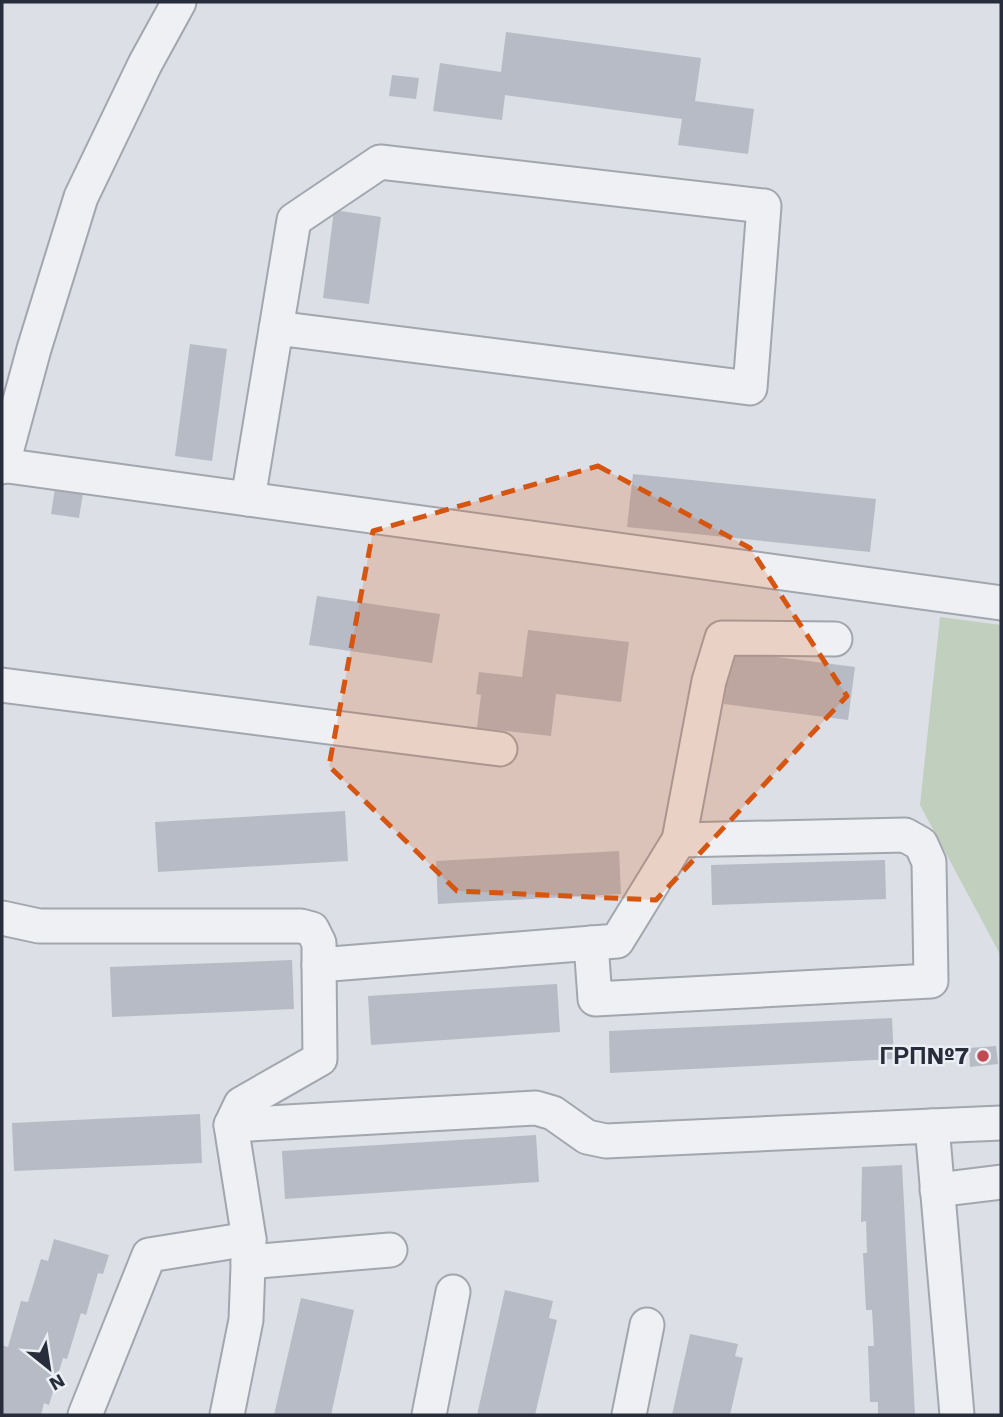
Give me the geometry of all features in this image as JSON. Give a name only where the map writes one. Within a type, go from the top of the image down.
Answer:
[{"type":"street","points":[[179,2],[145,64],[80,197],[2,466],[1001,603]]},
{"type":"street","points":[[248,499],[293,220],[380,162],[764,206],[750,388],[276,328]]},
{"type":"street","points":[[319,965],[617,940],[679,840],[709,681],[722,638],[835,639]]},
{"type":"street","points":[[2,685],[500,749]]},
{"type":"street","points":[[591,943],[595,999],[931,981],[929,862],[920,844],[905,835],[679,840]]},
{"type":"street","points":[[2,918],[39,926],[301,926],[312,929],[319,943],[320,1059],[241,1104],[231,1125],[249,1250],[246,1320],[228,1415]]},
{"type":"street","points":[[231,1125],[536,1108],[553,1113],[587,1137],[606,1141],[1001,1123]]},
{"type":"street","points":[[932,1126],[957,1415]]},
{"type":"street","points":[[937,1190],[1001,1182]]},
{"type":"street","points":[[85,1415],[149,1255],[249,1250],[390,1250]]},
{"type":"street","points":[[429,1415],[453,1292]]},
{"type":"street","points":[[629,1415],[647,1325]]},
{"type":"highlighted area","points":[[598,466],[750,548],[847,696],[656,900],[457,891],[329,766],[373,531]]},
{"type":"green space","points":[[940,617],[1001,625],[1001,956],[920,805]]},
{"type":"building","points":[[506,32],[701,58],[695,101],[754,109],[748,154],[678,145],[682,119],[505,95],[502,120],[433,111],[440,63],[501,72]]},
{"type":"building","points":[[392,75],[419,78],[416,99],[389,96]]},
{"type":"building","points":[[334,210],[381,217],[369,304],[323,298]]},
{"type":"building","points":[[190,344],[227,349],[212,461],[175,456]]},
{"type":"building","points":[[633,474],[876,499],[870,552],[627,527]]},
{"type":"building","points":[[56,482],[84,487],[79,518],[51,514]]},
{"type":"building","points":[[317,596],[440,614],[432,663],[309,645]]},
{"type":"building","points":[[528,630],[629,642],[621,702],[556,694],[551,736],[477,728],[481,695],[476,694],[479,672],[522,677]]},
{"type":"building","points":[[731,651],[855,667],[848,720],[724,704]]},
{"type":"building","points":[[345,811],[348,861],[158,872],[155,822]]},
{"type":"building","points":[[619,851],[621,894],[438,904],[436,861]]},
{"type":"building","points":[[885,860],[886,899],[712,905],[711,865]]},
{"type":"building","points":[[292,960],[294,1009],[112,1017],[110,967]]},
{"type":"building","points":[[557,984],[560,1032],[371,1045],[368,996]]},
{"type":"building","points":[[892,1018],[894,1059],[610,1073],[609,1031]]},
{"type":"building","name":"ГРП№7","points":[[996,1046],[998,1064],[970,1067],[969,1048]]},
{"type":"building","points":[[200,1114],[202,1163],[14,1171],[12,1123]]},
{"type":"building","points":[[536,1135],[539,1182],[285,1199],[282,1151]]},
{"type":"building","points":[[902,1165],[915,1415],[878,1415],[878,1402],[870,1402],[868,1346],[874,1346],[872,1310],[866,1310],[863,1253],[867,1253],[866,1221],[861,1222],[862,1167]]},
{"type":"building","points":[[54,1239],[109,1255],[103,1274],[98,1273],[86,1315],[81,1313],[67,1359],[63,1358],[49,1405],[44,1403],[41,1415],[2,1415],[2,1345],[8,1347],[21,1301],[28,1302],[41,1259],[48,1261]]},
{"type":"building","points":[[505,1290],[553,1301],[549,1318],[557,1320],[535,1415],[477,1415]]},
{"type":"building","points":[[301,1298],[354,1310],[331,1415],[274,1415]]},
{"type":"building","points":[[690,1334],[738,1344],[735,1356],[743,1358],[730,1415],[672,1415]]},
{"type":"place","name":"ГРП№7","points":[[983,1056]]}]
